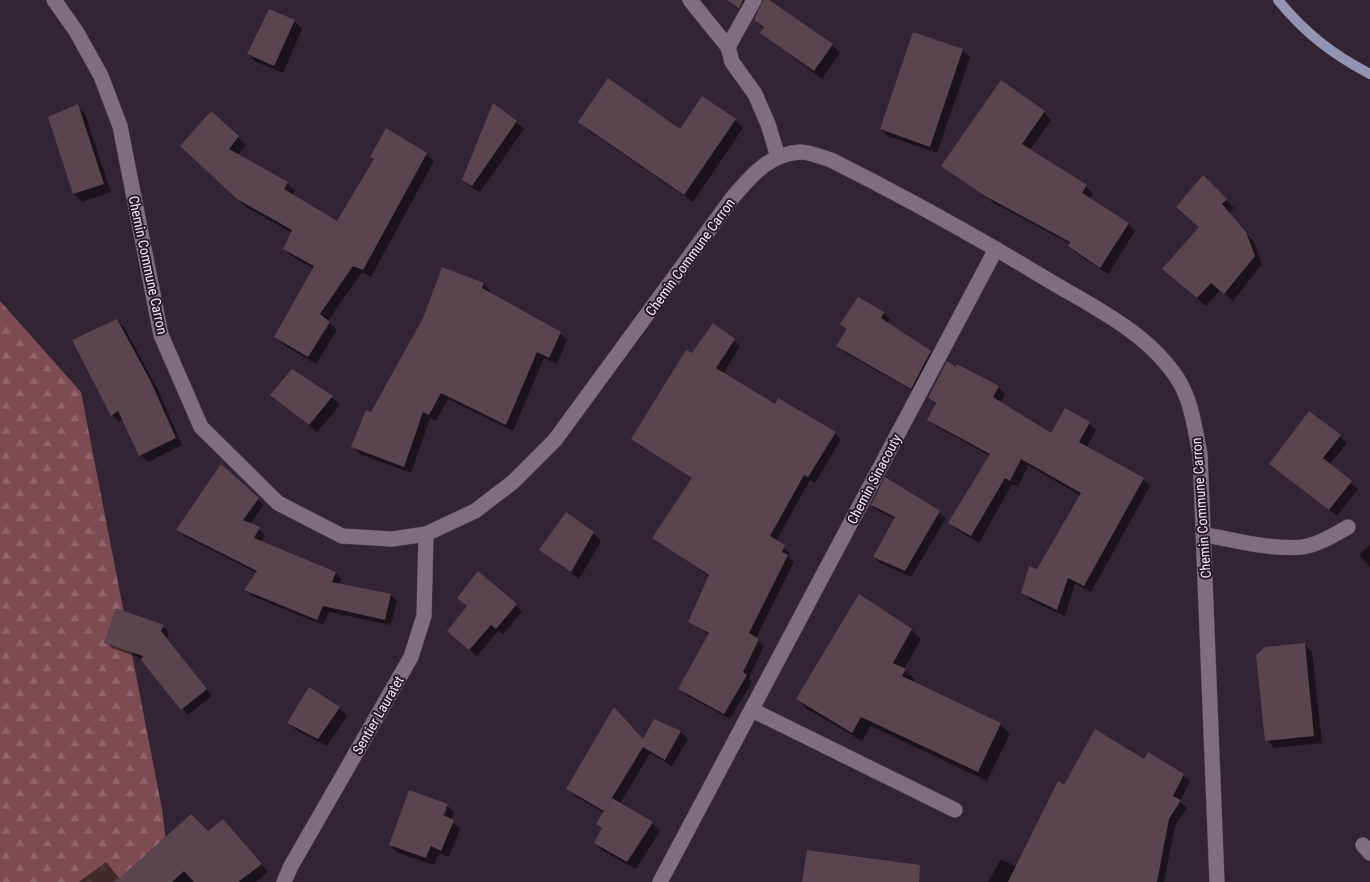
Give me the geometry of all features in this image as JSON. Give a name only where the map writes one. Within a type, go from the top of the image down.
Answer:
[{"type":"street","name":"Chemin Commune Carron","points":[[54,0],[76,31],[101,76],[120,126],[161,335],[201,427],[278,502],[342,536],[392,539],[426,534],[475,510],[514,482],[554,440],[733,197],[756,170],[778,157],[802,152],[831,160],[996,249],[1130,329],[1156,352],[1179,382],[1192,414],[1200,454],[1205,535],[1217,882]]},
{"type":"street","points":[[690,0],[728,47],[732,62],[755,94],[768,124],[778,157]]},
{"type":"street","points":[[728,47],[754,0]]},
{"type":"street","name":"Chemin Sinacouty","points":[[660,882],[996,249]]},
{"type":"street","points":[[1205,535],[1277,546],[1303,547],[1327,539],[1348,527]]},
{"type":"street","name":"Sentier Lauratet","points":[[284,882],[291,866],[411,657],[424,616],[426,534]]},
{"type":"street","points":[[752,710],[955,810]]},
{"type":"green space","points":[[0,301],[81,392],[162,809],[171,882],[0,882]]},
{"type":"building","points":[[727,0],[743,0],[739,9]]},
{"type":"building","points":[[763,0],[769,0],[833,44],[814,71],[760,33],[764,27],[754,20]]},
{"type":"building","points":[[269,9],[295,20],[274,66],[247,54]]},
{"type":"building","points":[[913,32],[963,49],[930,147],[880,129]]},
{"type":"building","points":[[608,78],[680,129],[702,96],[736,119],[684,195],[578,122]]},
{"type":"building","points":[[1001,80],[1045,111],[1022,144],[1087,185],[1082,193],[1129,223],[1100,268],[1068,246],[1070,242],[985,196],[941,166]]},
{"type":"building","points":[[493,103],[517,121],[472,186],[462,180]]},
{"type":"building","points":[[78,104],[104,184],[73,194],[48,117]]},
{"type":"building","points":[[211,111],[239,136],[229,149],[288,182],[284,189],[337,221],[374,159],[370,157],[386,128],[427,153],[363,270],[353,266],[320,314],[330,322],[308,357],[274,337],[314,266],[283,249],[292,230],[237,199],[180,146]]},
{"type":"building","points":[[1203,175],[1227,199],[1222,204],[1246,232],[1255,256],[1224,294],[1211,283],[1197,298],[1162,269],[1199,227],[1176,207]]},
{"type":"building","points":[[442,267],[484,283],[482,288],[561,332],[549,358],[537,352],[506,425],[441,393],[429,415],[423,412],[404,467],[351,447],[366,410],[371,412],[423,318]]},
{"type":"building","points":[[858,297],[884,312],[881,318],[931,351],[911,389],[836,346],[847,329],[840,324]]},
{"type":"building","points":[[117,319],[151,382],[176,438],[139,456],[118,411],[111,416],[72,340]]},
{"type":"building","points":[[713,323],[735,339],[716,368],[775,404],[778,398],[836,432],[808,477],[804,475],[770,536],[785,545],[782,552],[788,555],[749,633],[759,639],[743,672],[747,675],[724,714],[678,689],[709,633],[688,622],[709,575],[652,538],[692,478],[631,439],[686,350],[692,353]]},
{"type":"building","points":[[947,361],[956,367],[957,364],[999,386],[993,397],[1051,433],[1065,408],[1090,422],[1079,442],[1144,478],[1084,586],[1068,578],[1057,610],[1021,593],[1029,566],[1037,569],[1081,493],[1021,459],[1010,481],[1005,478],[971,536],[948,523],[990,454],[927,420],[936,403],[928,398]]},
{"type":"building","points":[[292,369],[333,396],[309,425],[270,395]]},
{"type":"building","points":[[1309,411],[1341,435],[1323,458],[1352,481],[1329,510],[1269,464]]},
{"type":"building","points":[[221,464],[259,498],[243,520],[260,527],[254,538],[336,572],[332,582],[391,594],[385,620],[323,606],[317,620],[244,590],[257,571],[176,530]]},
{"type":"building","points":[[885,477],[940,511],[905,571],[873,557],[895,517],[871,505]]},
{"type":"building","points":[[566,512],[594,532],[571,572],[539,550]]},
{"type":"building","points":[[478,571],[517,604],[496,629],[491,625],[469,650],[447,631],[467,606],[457,598]]},
{"type":"building","points":[[859,594],[912,629],[893,663],[906,669],[902,676],[1001,723],[978,772],[861,717],[852,733],[796,699]]},
{"type":"building","points":[[116,608],[164,625],[161,631],[207,689],[181,710],[141,660],[143,656],[104,643]]},
{"type":"building","points":[[1305,643],[1314,736],[1265,741],[1256,655],[1265,647]]},
{"type":"building","points":[[309,687],[340,707],[318,739],[287,723]]},
{"type":"building","points":[[614,707],[643,739],[654,719],[681,731],[665,760],[643,747],[604,811],[566,789]]},
{"type":"building","points":[[1095,729],[1144,759],[1148,752],[1184,774],[1173,796],[1181,800],[1169,819],[1157,882],[1008,882],[1058,781],[1064,785]]},
{"type":"building","points":[[409,790],[448,804],[443,815],[454,820],[441,851],[431,846],[426,858],[389,845]]},
{"type":"building","points":[[612,798],[653,822],[627,862],[594,843],[602,828],[596,824]]},
{"type":"building","points":[[191,814],[208,831],[223,819],[262,864],[238,882],[194,882],[184,871],[172,882],[115,882]]},
{"type":"building","points":[[807,850],[920,865],[919,882],[802,882]]},
{"type":"waterway","points":[[1278,0],[1298,23],[1320,42],[1343,59],[1370,74]]}]
